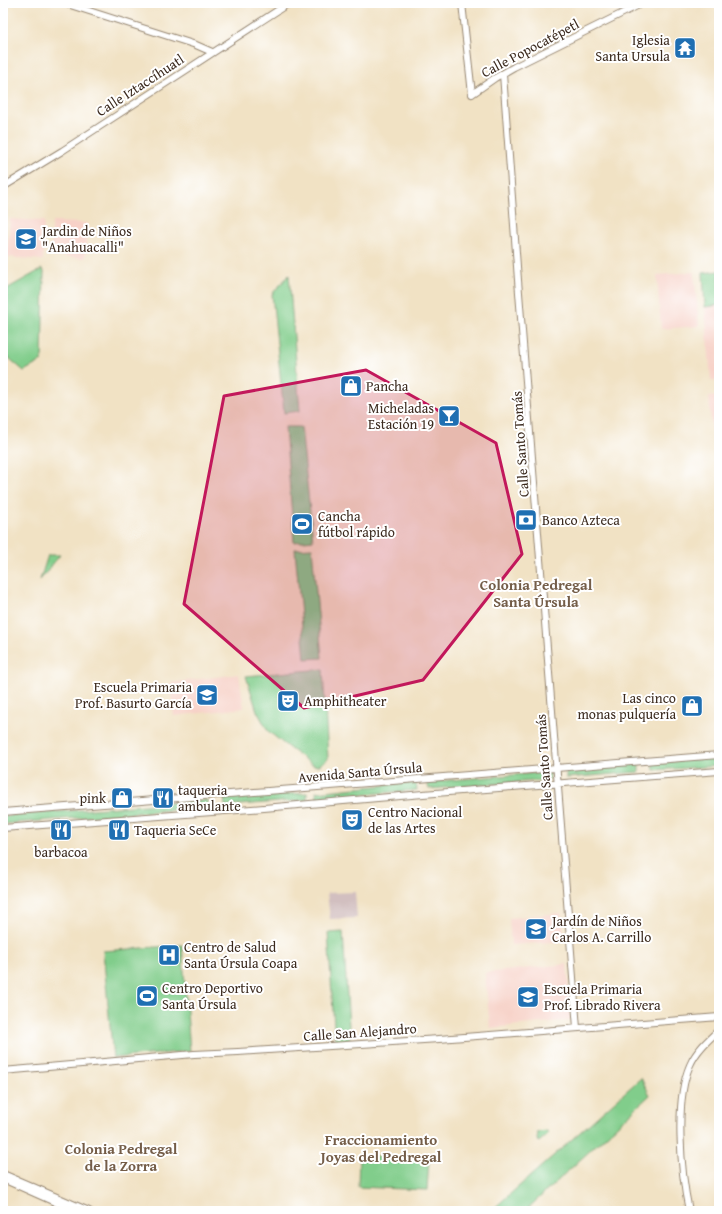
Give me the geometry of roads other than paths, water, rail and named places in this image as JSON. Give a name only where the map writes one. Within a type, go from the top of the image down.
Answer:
[{"type":"street","points":[[64,3],[196,45],[212,52]]},
{"type":"street","name":"Calle Iztaccíhuatl","points":[[3,187],[62,151],[289,3]]},
{"type":"street","name":"Calle Popocatépetl","points":[[462,3],[472,94],[495,78],[642,3]]},
{"type":"street","name":"Calle Santo Tomás","points":[[503,74],[577,1028]]},
{"type":"street","name":"Avenida Santa Úrsula","points":[[3,812],[719,755]]},
{"type":"street","name":"Avenida Santa Úrsula","points":[[3,828],[719,771]]},
{"type":"street","name":"Calle San Alejandro","points":[[3,1071],[194,1054],[330,1046],[719,1017]]},
{"type":"street","points":[[689,1211],[681,1160],[681,1105],[686,1076],[690,1064],[709,1038],[719,1030]]},
{"type":"street","points":[[3,1174],[89,1211]]},
{"type":"street","points":[[3,1179],[76,1211]]},
{"type":"place","name":"Iglesia Santa Ursula","points":[[685,48]]},
{"type":"place","name":"Jardin de Niños \"Anahuacalli\"","points":[[26,239]]},
{"type":"place","name":"Pancha","points":[[351,386]]},
{"type":"place","name":"Micheladas Estación 19","points":[[449,416]]},
{"type":"place","name":"Banco Azteca","points":[[526,520]]},
{"type":"place","name":"Cancha fútbol rápido","points":[[302,524]]},
{"type":"place","name":"Escuela Primaria Prof. Basurto García","points":[[207,695]]},
{"type":"place","name":"Amphitheater","points":[[288,701]]},
{"type":"place","name":"Las cinco monas pulquería","points":[[692,706]]},
{"type":"place","name":"pink","points":[[122,798]]},
{"type":"place","name":"taqueria ambulante","points":[[163,798]]},
{"type":"place","name":"Centro Nacional de las Artes","points":[[352,820]]},
{"type":"place","name":"barbacoa","points":[[61,830]]},
{"type":"place","name":"Taqueria SeCe","points":[[119,830]]},
{"type":"place","name":"Jardín de Niños Carlos A. Carrillo","points":[[536,929]]},
{"type":"place","name":"Centro de Salud Santa Úrsula Coapa","points":[[169,955]]},
{"type":"place","name":"Centro Deportivo Santa Úrsula","points":[[147,996]]},
{"type":"place","name":"Escuela Primaria Prof. Librado Rivera","points":[[528,997]]},
{"type":"district","name":"Colonia Pedregal Santa Úrsula","points":[[536,592]]},
{"type":"district","name":"Fraccionamiento Joyas del Pedregal","points":[[381,1148]]},
{"type":"district","name":"Colonia Pedregal de la Zorra","points":[[121,1156]]}]
